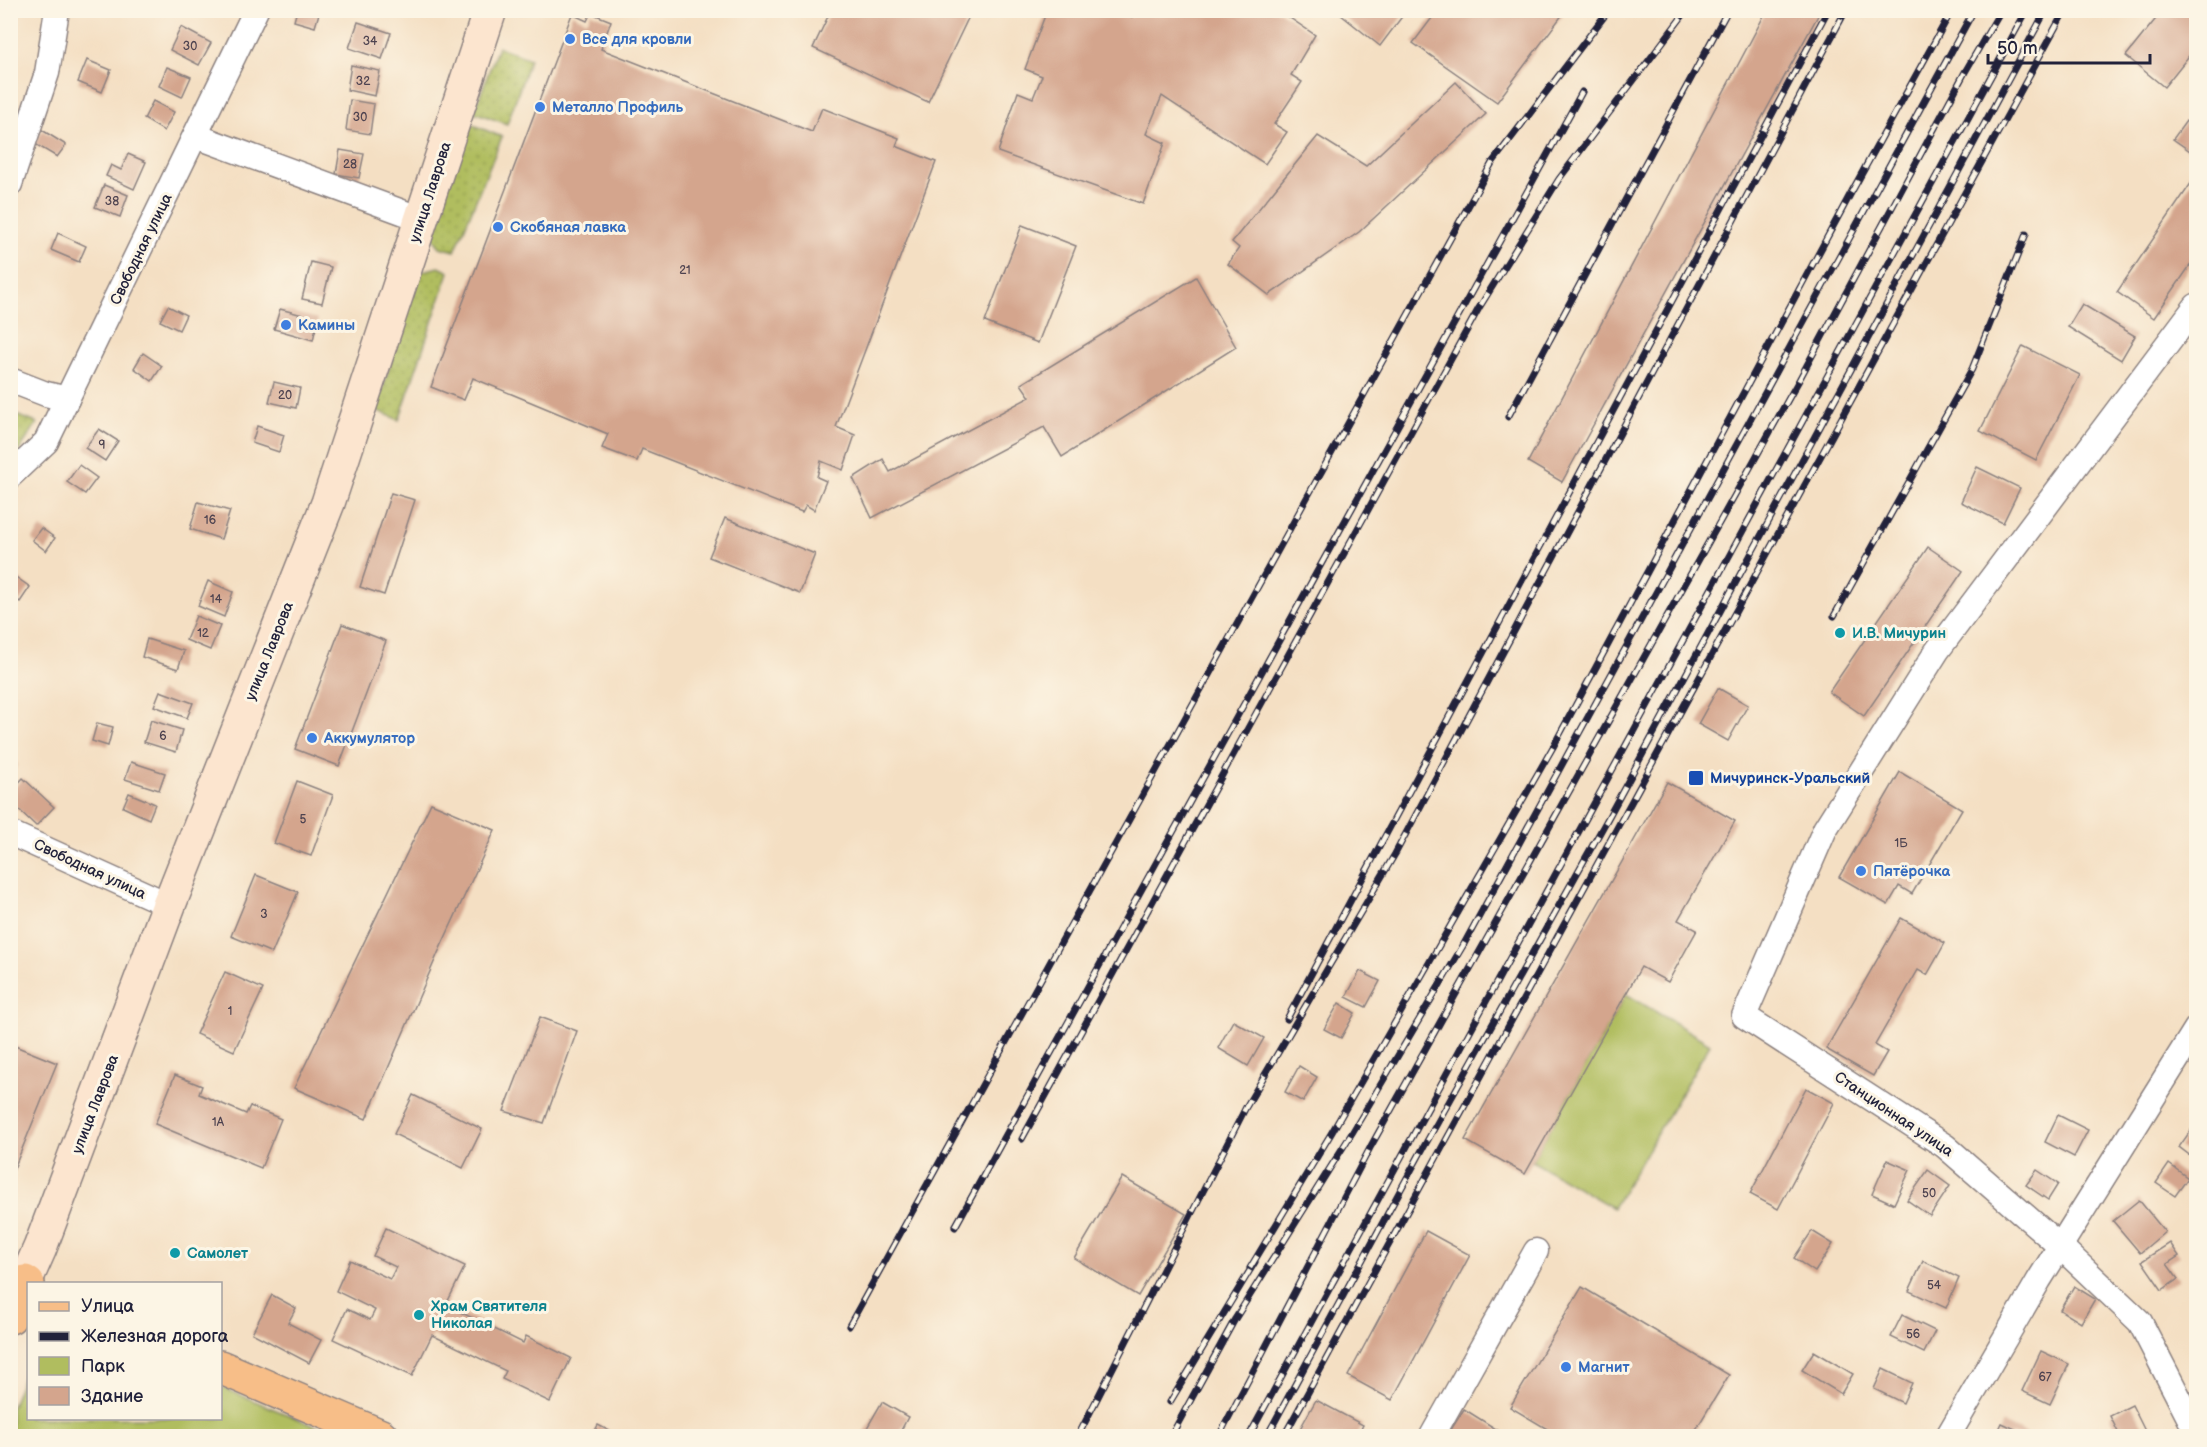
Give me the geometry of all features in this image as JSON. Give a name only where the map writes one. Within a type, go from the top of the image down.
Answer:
[{"type":"main road","name":"улица Лаврова","points":[[21,1280],[40,1248],[169,905],[328,503],[490,10]]},
{"type":"main road","points":[[10,1317],[21,1280]]},
{"type":"main road","points":[[222,1368],[381,1437]]},
{"type":"street","points":[[10,184],[47,73],[57,10]]},
{"type":"street","name":"Свободная улица","points":[[10,476],[46,442],[256,10]]},
{"type":"street","points":[[195,136],[421,219]]},
{"type":"street","name":"Станционная улица","points":[[2196,306],[1931,661],[1825,829],[1744,1016],[1946,1146],[2061,1247],[2140,1322],[2196,1431]]},
{"type":"street","points":[[10,380],[46,394],[68,399]]},
{"type":"street","name":"Свободная улица","points":[[10,833],[169,905]]},
{"type":"street","points":[[1948,1437],[2039,1280],[2196,1029]]},
{"type":"street","points":[[1432,1437],[1536,1251]]},
{"type":"green space","points":[[498,47],[530,59],[507,124],[474,112]]},
{"type":"green space","points":[[471,124],[502,137],[455,251],[440,247],[430,234]]},
{"type":"green space","points":[[439,267],[449,272],[399,420],[376,410],[419,272]]},
{"type":"green space","points":[[11,413],[37,423],[11,463]]},
{"type":"green space","points":[[1626,994],[1710,1044],[1613,1208],[1532,1161]]},
{"type":"green space","points":[[27,1367],[27,1420],[222,1420],[222,1387],[339,1436],[11,1436],[11,1408]]},
{"type":"building","points":[[297,10],[320,10],[315,27],[294,21]]},
{"type":"building","points":[[382,10],[396,10],[395,15]]},
{"type":"building","points":[[831,10],[972,10],[928,102],[813,48]]},
{"type":"building","points":[[1047,10],[1111,10],[1132,17],[1136,10],[1278,10],[1315,35],[1291,75],[1302,82],[1274,124],[1287,132],[1265,164],[1162,96],[1146,134],[1165,143],[1143,204],[998,152],[1018,92],[1033,98],[1042,76],[1025,69]]},
{"type":"building","points":[[1335,10],[1407,10],[1380,46]]},
{"type":"building","points":[[1438,10],[1566,10],[1497,102],[1413,43]]},
{"type":"building","points":[[1767,10],[1821,10],[1562,482],[1528,462]]},
{"type":"building","points":[[2163,10],[2196,10],[2196,47],[2164,87],[2126,56]]},
{"type":"building","points":[[591,13],[611,21],[601,49],[812,132],[822,108],[899,138],[896,146],[936,162],[836,427],[855,435],[843,470],[821,461],[817,477],[826,481],[814,510],[806,505],[802,512],[642,449],[637,461],[602,448],[608,434],[473,378],[464,400],[431,387],[572,14],[587,21]]},
{"type":"building","points":[[358,22],[391,33],[382,59],[349,48]]},
{"type":"building","points":[[181,27],[211,43],[199,65],[170,50]]},
{"type":"building","points":[[87,60],[111,70],[102,92],[78,82]]},
{"type":"building","points":[[351,65],[380,71],[375,96],[347,90]]},
{"type":"building","points":[[167,67],[191,77],[182,97],[159,86]]},
{"type":"building","points":[[1456,82],[1486,114],[1359,232],[1269,295],[1228,264],[1239,248],[1232,242],[1318,136],[1366,166]]},
{"type":"building","points":[[350,100],[374,104],[370,134],[346,130]]},
{"type":"building","points":[[153,101],[174,112],[164,131],[144,119]]},
{"type":"building","points":[[2186,121],[2196,128],[2196,155],[2173,139]]},
{"type":"building","points":[[42,130],[66,145],[57,157],[35,144]]},
{"type":"building","points":[[340,150],[364,154],[359,178],[336,174]]},
{"type":"building","points":[[128,154],[146,162],[134,189],[106,176],[111,165],[121,170]]},
{"type":"building","points":[[2196,176],[2196,257],[2154,318],[2117,292]]},
{"type":"building","points":[[104,185],[128,195],[120,217],[95,207]]},
{"type":"building","points":[[1022,225],[1076,246],[1038,343],[985,322]]},
{"type":"building","points":[[58,233],[86,246],[79,262],[51,250]]},
{"type":"building","points":[[311,262],[331,267],[322,303],[302,299]]},
{"type":"building","points":[[1196,277],[1236,347],[1062,457],[1044,427],[872,518],[853,478],[883,459],[890,472],[1030,397],[1021,384]]},
{"type":"building","points":[[2082,304],[2135,336],[2121,360],[2068,327]]},
{"type":"building","points":[[168,306],[186,315],[179,330],[160,321]]},
{"type":"building","points":[[280,309],[318,319],[313,340],[274,329]]},
{"type":"building","points":[[2023,346],[2080,375],[2036,460],[1980,431]]},
{"type":"building","points":[[143,353],[162,366],[152,381],[134,368]]},
{"type":"building","points":[[274,382],[300,388],[296,408],[269,402]]},
{"type":"building","points":[[257,426],[284,435],[279,452],[252,443]]},
{"type":"building","points":[[99,429],[118,441],[105,461],[85,448]]},
{"type":"building","points":[[79,465],[97,478],[85,494],[67,482]]},
{"type":"building","points":[[1977,467],[2020,488],[2003,523],[1961,502]]},
{"type":"building","points":[[391,493],[415,500],[384,595],[360,587]]},
{"type":"building","points":[[198,502],[230,511],[221,539],[190,529]]},
{"type":"building","points":[[725,518],[815,554],[800,593],[709,557]]},
{"type":"building","points":[[41,528],[55,538],[46,551],[32,540]]},
{"type":"building","points":[[1928,547],[1963,571],[1864,716],[1829,692]]},
{"type":"building","points":[[10,573],[30,587],[20,602],[10,596]]},
{"type":"building","points":[[208,581],[233,592],[224,617],[198,606]]},
{"type":"building","points":[[196,616],[220,626],[210,650],[186,640]]},
{"type":"building","points":[[342,624],[386,641],[339,766],[295,749]]},
{"type":"building","points":[[147,639],[184,651],[178,669],[142,657]]},
{"type":"building","points":[[1718,688],[1748,705],[1728,741],[1698,724]]},
{"type":"building","points":[[160,691],[193,703],[187,718],[154,706]]},
{"type":"building","points":[[151,720],[182,730],[176,752],[144,742]]},
{"type":"building","points":[[97,723],[113,727],[108,746],[92,741]]},
{"type":"building","points":[[10,757],[18,765],[10,773]]},
{"type":"building","points":[[131,762],[165,773],[159,790],[125,779]]},
{"type":"building","points":[[1900,772],[1962,809],[1912,894],[1899,886],[1888,905],[1839,877]]},
{"type":"building","points":[[23,778],[54,807],[36,826],[10,801],[10,792]]},
{"type":"building","points":[[297,781],[333,795],[311,856],[274,843]]},
{"type":"building","name":"Мичуринск-Уральский","points":[[1667,782],[1735,821],[1678,920],[1697,930],[1668,982],[1641,967],[1525,1174],[1465,1140]]},
{"type":"building","points":[[129,793],[155,804],[149,819],[123,807]]},
{"type":"building","points":[[431,803],[495,830],[438,953],[366,1119],[294,1088]]},
{"type":"building","points":[[256,875],[298,892],[272,953],[231,936]]},
{"type":"building","points":[[1901,918],[1945,943],[1927,975],[1918,970],[1875,1045],[1887,1052],[1873,1076],[1826,1049]]},
{"type":"building","points":[[1360,971],[1380,981],[1366,1007],[1346,997]]},
{"type":"building","points":[[225,972],[263,989],[234,1051],[196,1034]]},
{"type":"building","points":[[1339,1003],[1355,1013],[1341,1038],[1324,1029]]},
{"type":"building","points":[[540,1017],[577,1031],[544,1123],[504,1111]]},
{"type":"building","points":[[1233,1021],[1264,1038],[1248,1066],[1218,1048]]},
{"type":"building","points":[[10,1044],[57,1063],[11,1176],[10,1176]]},
{"type":"building","points":[[1299,1066],[1317,1077],[1303,1102],[1285,1092]]},
{"type":"building","points":[[175,1075],[202,1086],[199,1094],[246,1114],[250,1106],[281,1119],[261,1168],[155,1124]]},
{"type":"building","points":[[1806,1088],[1834,1103],[1778,1209],[1750,1194]]},
{"type":"building","points":[[413,1095],[482,1129],[463,1168],[394,1134]]},
{"type":"building","points":[[2058,1115],[2088,1130],[2074,1157],[2045,1142]]},
{"type":"building","points":[[2196,1123],[2196,1160],[2179,1147]]},
{"type":"building","points":[[1887,1160],[1910,1170],[1894,1204],[1872,1194]]},
{"type":"building","points":[[2169,1164],[2188,1178],[2175,1196],[2156,1183]]},
{"type":"building","points":[[1928,1170],[1950,1186],[1930,1216],[1907,1200]]},
{"type":"building","points":[[2037,1170],[2058,1184],[2048,1200],[2026,1185]]},
{"type":"building","points":[[1122,1177],[1186,1214],[1138,1296],[1074,1258]]},
{"type":"building","points":[[2139,1200],[2165,1232],[2140,1253],[2113,1221]]},
{"type":"building","name":"Храм Святителя Николая","points":[[386,1228],[465,1266],[446,1305],[523,1343],[526,1336],[571,1358],[550,1402],[502,1379],[506,1371],[432,1335],[412,1376],[333,1339],[347,1309],[370,1320],[375,1310],[336,1291],[350,1260],[390,1279],[396,1267],[373,1256]]},
{"type":"building","points":[[1426,1231],[1470,1255],[1392,1400],[1348,1376]]},
{"type":"building","points":[[1812,1231],[1833,1244],[1815,1272],[1794,1258]]},
{"type":"building","points":[[2170,1243],[2179,1256],[2167,1264],[2178,1279],[2162,1290],[2142,1261]]},
{"type":"building","points":[[1923,1261],[1959,1278],[1946,1308],[1909,1291]]},
{"type":"building","points":[[2074,1286],[2095,1299],[2081,1323],[2060,1310]]},
{"type":"building","points":[[1582,1287],[1729,1375],[1692,1436],[1559,1436],[1510,1407]]},
{"type":"building","points":[[272,1295],[296,1308],[288,1323],[321,1340],[309,1363],[252,1333]]},
{"type":"building","points":[[1902,1315],[1935,1331],[1924,1353],[1891,1337]]},
{"type":"building","points":[[1814,1351],[1853,1374],[1841,1394],[1802,1370]]},
{"type":"building","points":[[2041,1351],[2069,1364],[2050,1404],[2022,1391]]},
{"type":"building","points":[[1883,1369],[1912,1383],[1903,1403],[1874,1389]]},
{"type":"building","points":[[1316,1400],[1363,1425],[1357,1436],[1296,1436]]},
{"type":"building","points":[[882,1402],[908,1417],[898,1436],[869,1436],[864,1433]]},
{"type":"building","points":[[2132,1405],[2145,1431],[2133,1436],[2120,1436],[2110,1416]]},
{"type":"building","points":[[1464,1409],[1504,1434],[1503,1436],[1447,1436]]},
{"type":"building","points":[[2002,1423],[2030,1436],[1996,1436]]},
{"type":"building","points":[[598,1425],[619,1436],[592,1436]]},
{"type":"railway","points":[[849,1326],[1492,163],[1609,10]]},
{"type":"railway","points":[[1022,1139],[1479,308],[1559,179],[1687,10]]},
{"type":"railway","points":[[1508,417],[1728,10]]},
{"type":"railway","points":[[1287,1019],[1828,10]]},
{"type":"railway","points":[[1078,1436],[1246,1107],[1395,854],[1846,10]]},
{"type":"railway","points":[[1250,1268],[1332,1132],[1553,747],[1952,10]]},
{"type":"railway","points":[[1171,1436],[1235,1319],[1352,1133],[1464,944],[1974,10]]},
{"type":"railway","points":[[1219,1436],[1371,1146],[1799,380],[1965,72],[2001,10]]},
{"type":"railway","points":[[1249,1436],[2027,10]]},
{"type":"railway","points":[[1267,1436],[1421,1152],[1608,818],[2046,10]]},
{"type":"railway","points":[[1284,1436],[2065,10]]},
{"type":"railway","points":[[955,1227],[1582,92]]},
{"type":"railway","points":[[1834,616],[1972,369],[2026,234]]},
{"type":"railway","points":[[1170,1402],[1255,1262]]},
{"type":"place","name":"Все для кровли","points":[[570,39]]},
{"type":"place","name":"Металло Профиль","points":[[540,107]]},
{"type":"place","name":"Скобяная лавка","points":[[498,227]]},
{"type":"place","name":"Камины","points":[[286,325]]},
{"type":"place","name":"И.В. Мичурин","points":[[1840,633]]},
{"type":"place","name":"Аккумулятор","points":[[312,738]]},
{"type":"place","name":"Мичуринск-Уральский","points":[[1696,778]]},
{"type":"place","name":"Пятёрочка","points":[[1861,871]]},
{"type":"place","name":"Самолет","points":[[175,1253]]},
{"type":"place","name":"Храм Святителя Николая","points":[[419,1315]]},
{"type":"place","name":"Магнит","points":[[1566,1367]]}]
